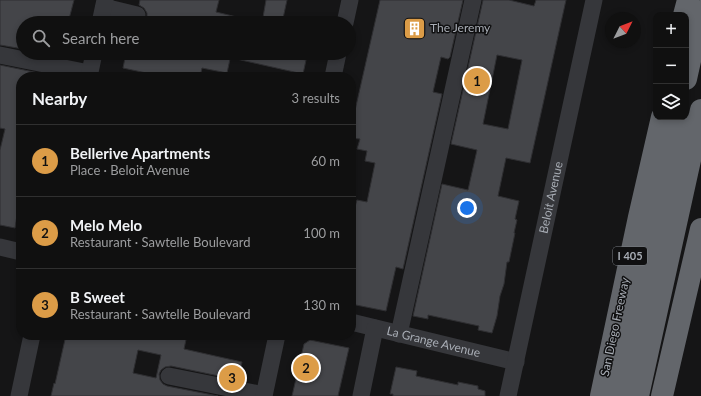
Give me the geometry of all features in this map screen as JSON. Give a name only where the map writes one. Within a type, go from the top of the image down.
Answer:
[{"type":"highway","points":[[685,12],[688,0]]},
{"type":"highway","points":[[689,65],[701,11]]},
{"type":"highway","points":[[638,396],[701,110]]},
{"type":"highway","name":"San Diego Freeway","points":[[601,396],[661,120]]},
{"type":"highway","points":[[617,396],[677,120]]},
{"type":"highway","points":[[662,396],[701,229]]},
{"type":"street","points":[[347,16],[350,0]]},
{"type":"street","points":[[399,334],[473,0]]},
{"type":"street","name":"Beloit Avenue","points":[[508,396],[594,0]]},
{"type":"street","points":[[103,10],[137,15]]},
{"type":"street","points":[[0,55],[16,59]]},
{"type":"street","points":[[22,60],[76,72]]},
{"type":"street","points":[[90,72],[92,60]]},
{"type":"street","points":[[334,72],[337,60]]},
{"type":"street","points":[[0,247],[16,251]]},
{"type":"street","name":"La Grange Avenue","points":[[356,323],[516,362]]},
{"type":"street","points":[[361,396],[375,328]]},
{"type":"street","points":[[19,396],[31,340]]},
{"type":"street","points":[[169,376],[264,395],[276,340]]},
{"type":"building","points":[[0,0],[74,0],[70,16],[16,16],[16,48],[0,45]]},
{"type":"building","points":[[140,0],[219,0],[216,12],[233,16],[147,16],[144,8],[139,5]]},
{"type":"building","points":[[266,0],[287,0],[284,16],[263,16]]},
{"type":"building","points":[[380,0],[463,0],[450,57],[448,59],[441,57],[433,92],[442,94],[403,269],[396,267],[386,311],[356,305],[356,203],[357,200],[367,202],[375,163],[365,161],[367,151],[357,149],[360,139],[356,139],[356,106]]},
{"type":"building","points":[[483,0],[509,0],[534,6],[536,0],[566,0],[530,163],[506,158],[498,196],[519,201],[515,219],[517,220],[515,233],[509,262],[507,262],[504,284],[492,333],[478,330],[479,326],[428,315],[428,319],[413,316],[442,184],[468,190],[477,150],[451,144]],"holes":[[[497,55],[522,60],[508,129],[483,124]]]},
{"type":"building","points":[[125,60],[230,60],[227,72],[202,68],[201,72],[142,72],[123,68]]},
{"type":"building","points":[[241,60],[306,60],[303,72],[294,72]]},
{"type":"building","points":[[0,65],[34,72],[16,72],[15,228],[0,225],[0,150],[5,129],[0,128]]},
{"type":"building","points":[[65,340],[186,340],[184,349],[242,362],[238,380],[171,366],[165,367],[159,374],[160,380],[167,386],[218,396],[51,396],[54,383],[55,384]],"holes":[[[138,350],[161,355],[156,378],[133,373]]]},
{"type":"building","points":[[310,340],[349,348],[338,396],[292,396],[304,344]]},
{"type":"building","points":[[396,367],[417,371],[416,376],[458,385],[458,382],[478,386],[478,389],[485,391],[485,396],[393,396],[393,394],[390,394]]},
{"type":"place","name":"The Jeremy","points":[[415,28]]},
{"type":"place","name":"Bellerive Apartments","points":[[477,81]]},
{"type":"place","name":"Melo Melo","points":[[306,368]]},
{"type":"place","name":"B Sweet","points":[[232,378]]}]
